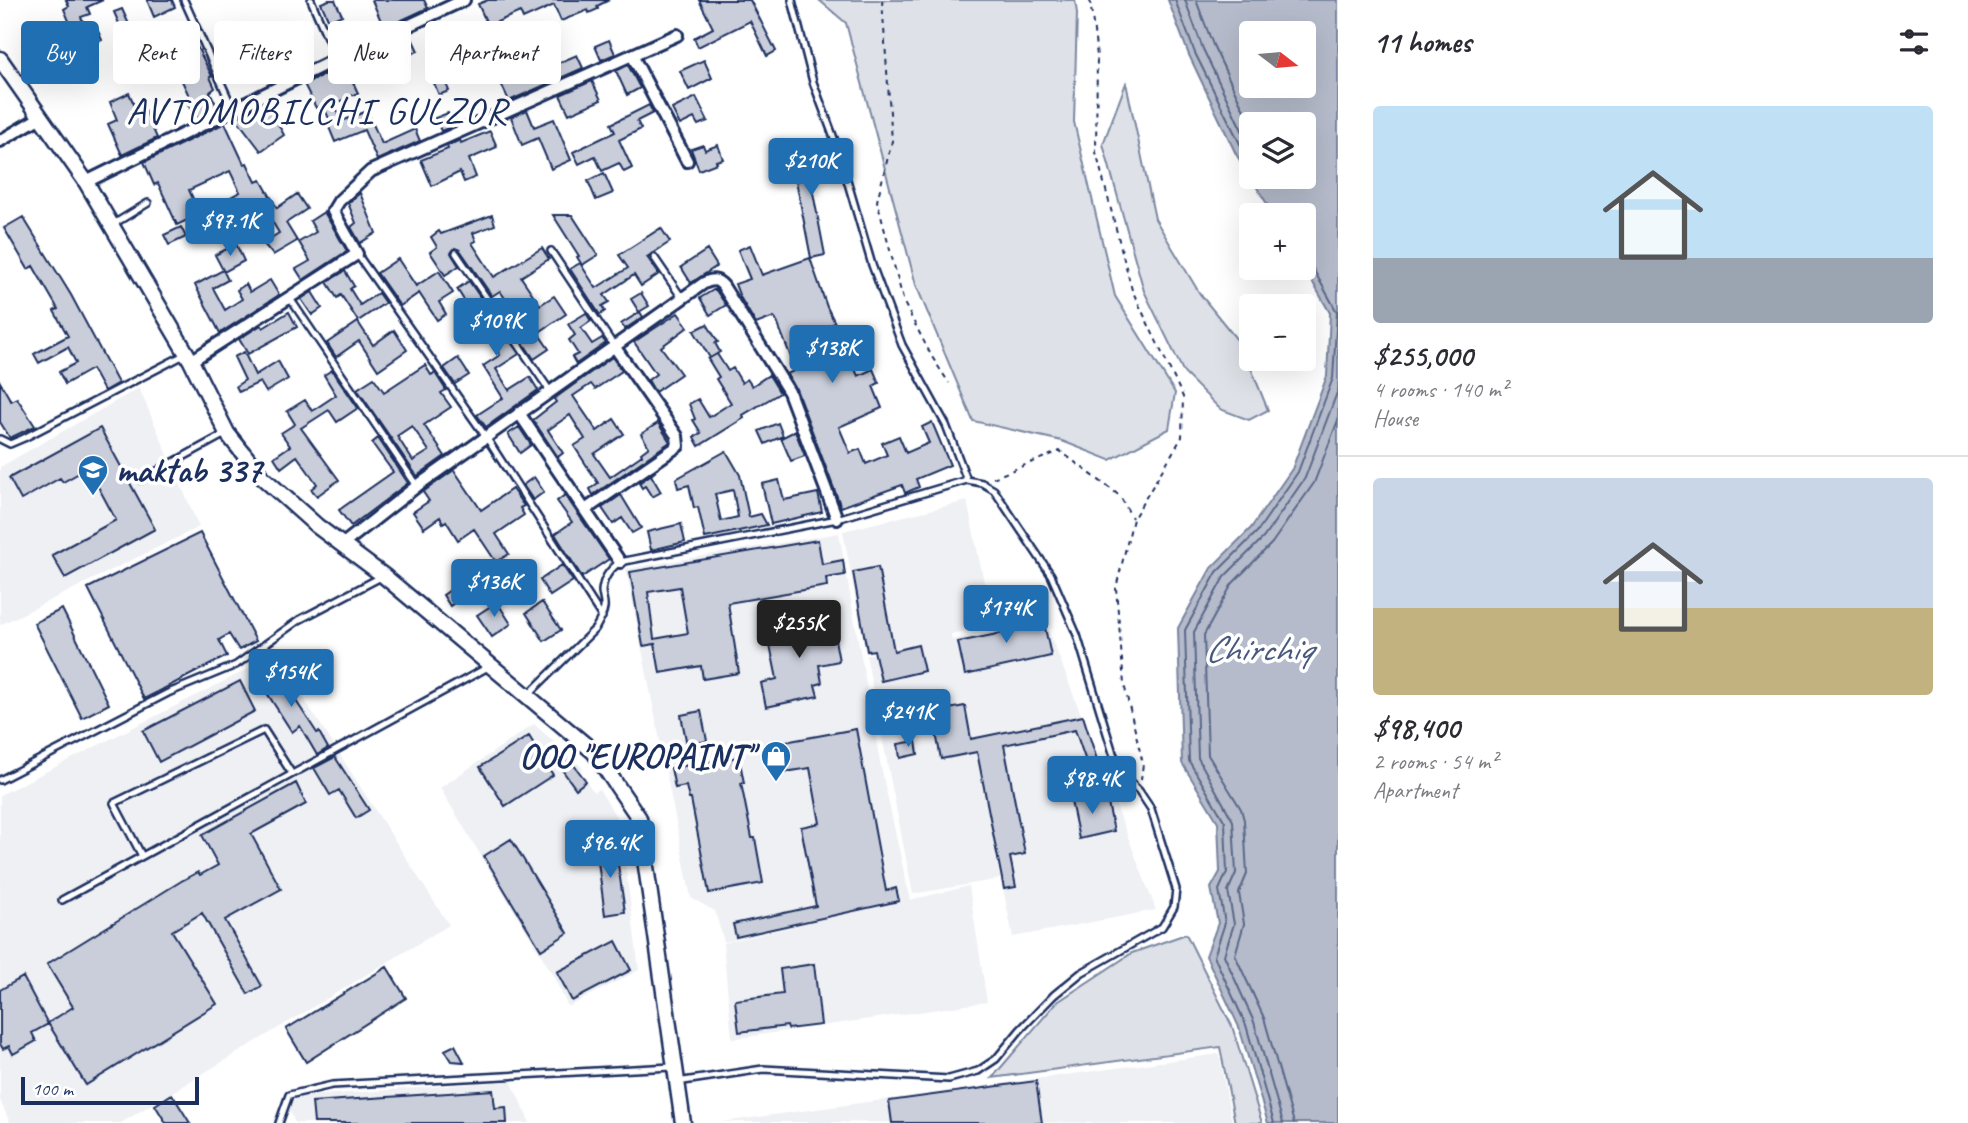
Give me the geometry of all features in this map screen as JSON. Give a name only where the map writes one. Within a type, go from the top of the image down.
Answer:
[{"type":"street","points":[[411,24],[464,0]]},
{"type":"street","points":[[189,357],[357,254],[333,211],[338,201],[372,171],[677,35]]},
{"type":"street","points":[[632,55],[687,161]]},
{"type":"street","points":[[0,59],[86,182],[189,357],[228,433],[262,477],[594,752],[639,818],[683,1123]]},
{"type":"street","points":[[86,182],[328,63]]},
{"type":"street","points":[[0,141],[39,118]]},
{"type":"street","points":[[342,545],[417,486],[682,298],[712,280],[719,281],[723,286],[789,392],[837,519]]},
{"type":"street","points":[[585,510],[678,446],[677,436],[614,346]]},
{"type":"street","points":[[520,413],[620,562]]},
{"type":"lane","points":[[184,0],[233,109]]},
{"type":"lane","points":[[311,0],[328,40]]},
{"type":"lane","points":[[792,0],[813,82],[838,149],[876,277],[902,345],[946,425],[967,480]]},
{"type":"lane","points":[[112,225],[148,203]]},
{"type":"lane","points":[[551,251],[614,346]]},
{"type":"lane","points":[[456,253],[551,391]]},
{"type":"lane","points":[[357,254],[486,437],[602,617]]},
{"type":"lane","points":[[654,257],[682,298]]},
{"type":"lane","points":[[289,297],[417,486]]},
{"type":"lane","points":[[0,439],[10,444],[24,438],[189,357]]},
{"type":"lane","points":[[141,480],[228,433]]},
{"type":"lane","points":[[279,1123],[289,1095],[332,1085],[763,1069],[949,1079],[978,1071],[996,1059],[1054,995],[1082,973],[1162,927],[1174,907],[1176,889],[1152,808],[1125,776],[1113,753],[1077,635],[1051,575],[994,490],[982,482],[967,480],[837,519],[620,562],[605,578],[602,593],[605,604],[595,629],[527,696]]},
{"type":"lane","points":[[0,780],[168,693],[236,665],[299,620],[384,576]]},
{"type":"lane","points":[[62,900],[491,666]]},
{"type":"lane","points":[[142,856],[114,803],[264,730],[292,774]]},
{"type":"path","points":[[882,0],[892,141],[877,201],[904,303],[932,358],[949,383]]},
{"type":"path","points":[[1090,0],[1097,56],[1096,152],[1132,290],[1183,397],[1182,437],[1133,519],[1116,588],[1124,684],[1143,764],[1139,791]]},
{"type":"path","points":[[982,482],[1060,451],[1120,496],[1133,519]]},
{"type":"shaded area","points":[[819,0],[1075,0],[1077,13],[1074,122],[1115,296],[1175,393],[1169,429],[1110,460],[1062,441],[973,421],[916,285],[846,23]]},
{"type":"shaded area","points":[[1126,83],[1155,219],[1200,294],[1239,342],[1239,371],[1252,371],[1268,410],[1249,420],[1220,409],[1184,373],[1144,291],[1103,144]]},
{"type":"shaded area","name":"maktab 337","points":[[139,388],[199,527],[0,625],[0,467]]},
{"type":"shaded area","points":[[967,501],[993,625],[951,634],[952,640],[1044,618],[1156,910],[1013,937],[991,829],[1000,879],[913,894],[866,655],[921,642],[866,653],[843,531]]},
{"type":"shaded area","points":[[839,533],[880,762],[910,900],[969,886],[987,1002],[732,1039],[723,943],[827,919],[724,942],[715,911],[691,898],[626,569]]},
{"type":"shaded area","points":[[276,655],[449,925],[121,1123],[10,1123],[0,1100],[0,795]]},
{"type":"shaded area","points":[[534,724],[583,768],[579,771],[594,792],[599,789],[620,823],[639,970],[568,1007],[552,973],[440,788]]},
{"type":"shaded area","points":[[1186,934],[1232,1026],[1262,1123],[1235,1123],[1220,1047],[992,1078],[1056,1003],[1132,953]]},
{"type":"shaded area","points":[[1219,1054],[1232,1123],[722,1122]]},
{"type":"shaded area","points":[[511,1081],[530,1123],[295,1123],[289,1109],[294,1097]]},
{"type":"water","name":"Chirchiq","points":[[1168,0],[1338,0],[1338,1123],[1268,1123],[1239,1027],[1206,956],[1218,923],[1211,888],[1220,872],[1218,822],[1182,763],[1178,628],[1211,568],[1251,528],[1292,469],[1327,376],[1330,313],[1311,280],[1316,280],[1316,203],[1267,203],[1258,189],[1316,189],[1316,112],[1239,112],[1239,159],[1189,55]]},
{"type":"building","points":[[66,0],[103,0],[87,7],[90,14],[81,17],[83,21],[69,21],[64,9],[69,6]]},
{"type":"building","points":[[147,0],[172,0],[175,7],[154,17]]},
{"type":"building","points":[[335,0],[342,15],[329,21],[321,3]]},
{"type":"building","points":[[372,0],[424,0],[428,8],[400,21],[381,21]]},
{"type":"building","points":[[488,0],[609,0],[589,13],[588,10],[561,21],[554,5],[523,19],[520,12],[499,21],[486,21],[478,4]]},
{"type":"building","points":[[699,0],[750,0],[776,51],[767,56],[750,21],[698,47],[694,38],[713,28]]},
{"type":"building","points":[[122,9],[127,21],[118,21],[114,12]]},
{"type":"building","points":[[411,36],[418,51],[411,54]]},
{"type":"building","points":[[609,40],[615,54],[601,60],[595,46]]},
{"type":"building","points":[[200,52],[212,76],[210,77],[215,88],[210,92],[218,108],[195,119],[186,100],[190,98],[183,84],[200,84]]},
{"type":"building","points":[[577,55],[583,68],[561,78],[561,62]]},
{"type":"building","points":[[704,60],[712,78],[689,90],[680,71]]},
{"type":"building","points":[[628,65],[640,88],[627,95],[616,71]]},
{"type":"building","points":[[328,73],[328,84],[354,84],[358,93],[334,104],[342,121],[367,111],[382,144],[415,129],[420,141],[377,160],[364,130],[335,142],[323,105],[316,108],[304,84],[314,84],[314,79]]},
{"type":"building","points":[[592,81],[601,100],[569,114],[560,95]]},
{"type":"building","points":[[434,84],[446,84],[449,91],[439,95]]},
{"type":"building","points":[[501,84],[547,84],[509,101]]},
{"type":"building","points":[[129,93],[137,111],[144,108],[157,138],[122,155],[108,124],[117,120],[110,102]]},
{"type":"building","points":[[696,97],[708,121],[698,125],[694,118],[680,125],[672,109]]},
{"type":"building","points":[[266,102],[284,135],[261,151],[236,118]]},
{"type":"building","points":[[649,105],[653,113],[637,121],[641,129],[619,140],[632,168],[624,172],[619,163],[602,171],[595,156],[579,164],[573,152],[615,132],[611,124]]},
{"type":"building","points":[[527,110],[534,127],[554,119],[571,160],[551,169],[538,138],[522,145],[511,117]]},
{"type":"building","points":[[448,113],[453,126],[441,131],[435,118]]},
{"type":"building","points":[[225,123],[244,164],[247,163],[256,182],[261,180],[277,208],[297,194],[307,209],[286,223],[297,241],[273,255],[263,243],[279,233],[264,208],[246,218],[250,224],[237,231],[220,203],[240,192],[230,171],[189,190],[200,214],[177,225],[158,183],[154,185],[144,162]]},
{"type":"building","points":[[490,131],[497,147],[469,159],[476,177],[464,182],[460,172],[432,186],[421,160],[448,149],[447,146],[460,140],[461,143]]},
{"type":"building","points":[[703,145],[705,150],[718,145],[723,159],[699,170],[691,149]]},
{"type":"building","points":[[827,153],[831,173],[810,177],[825,255],[811,258],[792,160]]},
{"type":"building","points":[[604,173],[613,193],[596,200],[588,181]]},
{"type":"building","points":[[360,193],[376,233],[360,243],[351,227],[356,223],[348,203]]},
{"type":"building","points":[[324,212],[347,251],[303,280],[296,269],[310,261],[299,242],[316,232],[310,221]]},
{"type":"building","points":[[492,215],[495,225],[473,233],[476,241],[472,243],[494,277],[542,248],[549,259],[521,277],[540,305],[554,296],[566,314],[538,333],[549,349],[534,359],[503,313],[511,307],[500,291],[492,296],[460,250],[455,248],[451,253],[459,266],[445,275],[430,252],[437,247],[431,237],[439,231],[441,234]]},
{"type":"building","points":[[553,215],[572,215],[598,255],[582,265]]},
{"type":"building","points":[[23,217],[71,295],[118,383],[104,391],[92,369],[65,384],[59,372],[76,363],[68,347],[39,363],[34,354],[68,336],[54,311],[58,309],[33,266],[28,269],[4,228]]},
{"type":"building","points":[[181,227],[186,237],[169,245],[164,235]]},
{"type":"building","points":[[661,228],[670,242],[647,257],[659,274],[641,286],[634,275],[604,295],[609,302],[602,306],[605,311],[600,315],[570,269],[580,263],[596,288],[628,268],[619,255]]},
{"type":"building","points":[[236,244],[244,261],[224,272],[215,255]]},
{"type":"building","points":[[750,245],[762,275],[810,258],[835,323],[805,336],[815,362],[846,349],[858,376],[873,369],[879,383],[873,386],[882,408],[839,427],[850,453],[860,449],[866,464],[887,455],[882,443],[899,436],[906,453],[929,443],[922,427],[932,422],[950,465],[916,479],[919,487],[905,493],[902,485],[841,507],[796,389],[787,374],[796,370],[777,322],[774,317],[756,324],[735,284],[750,279],[738,250]]},
{"type":"building","points":[[707,250],[717,266],[691,283],[681,267]]},
{"type":"building","points":[[398,259],[416,286],[439,271],[453,293],[439,302],[446,314],[437,320],[419,293],[400,306],[377,273]]},
{"type":"building","points":[[223,270],[228,280],[213,288],[225,310],[242,299],[237,290],[246,284],[250,292],[270,280],[279,295],[220,333],[195,285]]},
{"type":"building","points":[[345,271],[354,286],[350,289],[360,305],[378,293],[385,303],[358,321],[341,295],[337,298],[327,282]]},
{"type":"building","points":[[469,281],[519,354],[496,369],[509,390],[530,377],[538,390],[486,427],[477,415],[503,398],[483,366],[500,355],[486,334],[482,337],[474,324],[477,321],[457,289]]},
{"type":"building","points":[[715,289],[726,305],[710,315],[700,298]]},
{"type":"building","points":[[312,292],[322,308],[312,315],[301,299]]},
{"type":"building","points":[[641,293],[649,306],[639,312],[631,299]]},
{"type":"building","points":[[289,312],[297,327],[248,354],[239,339]]},
{"type":"building","points":[[640,312],[643,317],[625,329],[621,324]]},
{"type":"building","points":[[586,313],[591,321],[581,328],[592,344],[602,338],[606,343],[576,364],[572,357],[578,354],[569,340],[575,335],[568,324]]},
{"type":"building","points":[[678,313],[688,327],[661,347],[681,374],[655,392],[648,380],[656,374],[634,342]]},
{"type":"building","points":[[358,322],[373,345],[394,330],[407,350],[378,370],[359,341],[336,357],[327,343]]},
{"type":"building","points":[[707,324],[718,342],[715,343],[720,352],[710,358],[694,331]]},
{"type":"building","points":[[244,352],[255,375],[278,361],[288,379],[266,392],[260,382],[239,392],[236,386],[245,380],[234,357]]},
{"type":"building","points":[[717,354],[728,371],[733,368],[742,383],[747,379],[752,386],[769,375],[780,393],[699,446],[694,437],[701,433],[693,420],[695,419],[689,404],[698,399],[709,417],[731,403],[716,379],[719,377],[708,359]]},
{"type":"building","points":[[612,357],[622,371],[595,389],[591,384],[573,396],[597,431],[614,419],[624,434],[594,454],[610,477],[642,455],[649,447],[641,434],[658,423],[670,442],[593,495],[590,489],[598,483],[574,446],[585,439],[570,415],[548,430],[563,453],[558,457],[533,420],[556,402],[554,399]]},
{"type":"building","points":[[458,358],[469,375],[455,384],[444,368]]},
{"type":"building","points":[[425,365],[431,375],[435,373],[446,390],[441,393],[451,407],[424,425],[445,456],[417,476],[357,389],[374,378],[384,392]],"holes":[[[412,426],[429,451],[413,461],[397,436]]]},
{"type":"building","points":[[332,370],[358,408],[337,422],[329,410],[301,428],[339,480],[317,496],[311,489],[317,484],[297,456],[281,468],[274,457],[290,446],[281,433],[295,424],[287,411],[305,400],[312,411],[336,395],[324,375]]},
{"type":"building","points":[[0,382],[11,401],[17,398],[35,426],[10,438],[0,422]]},
{"type":"building","points":[[778,423],[783,436],[765,444],[759,431]]},
{"type":"building","points":[[519,427],[531,445],[520,453],[508,434]]},
{"type":"building","points":[[100,428],[155,529],[65,578],[52,555],[116,520],[88,468],[63,482],[60,478],[21,500],[9,478]]},
{"type":"building","points":[[795,431],[805,456],[791,461],[781,438]]},
{"type":"building","points":[[378,438],[408,483],[351,526],[339,510],[393,472],[372,443]]},
{"type":"building","points":[[726,451],[740,475],[749,517],[761,514],[767,525],[705,538],[698,507],[694,508],[689,485],[678,488],[676,479]],"holes":[[[733,490],[738,517],[721,521],[715,494]]]},
{"type":"building","points":[[454,470],[481,510],[512,489],[524,506],[520,508],[524,515],[496,534],[509,554],[496,562],[474,529],[458,540],[446,521],[443,523],[440,517],[424,528],[413,512],[429,501],[423,492]]},
{"type":"building","points":[[656,471],[651,475],[661,492],[652,497],[645,486],[642,488],[639,483]]},
{"type":"building","points":[[534,477],[544,492],[533,500],[523,485]]},
{"type":"building","points":[[779,480],[784,500],[818,493],[822,512],[771,524],[762,484]]},
{"type":"building","points":[[565,495],[609,559],[582,577],[555,534],[572,522],[557,501]]},
{"type":"building","points":[[621,495],[641,528],[632,533],[622,518],[613,524],[602,508]]},
{"type":"building","points":[[681,524],[685,542],[651,550],[647,532]]},
{"type":"building","points":[[200,533],[256,641],[239,650],[229,634],[219,640],[227,656],[144,699],[88,588]]},
{"type":"building","points":[[818,540],[822,564],[843,560],[845,575],[826,578],[827,586],[728,603],[739,673],[703,679],[701,666],[660,673],[655,644],[643,646],[630,572]],"holes":[[[680,587],[688,633],[654,639],[648,592]]]},
{"type":"building","points":[[562,565],[573,581],[550,596],[540,580]]},
{"type":"building","points":[[878,567],[894,651],[918,645],[924,671],[881,681],[874,650],[867,651],[853,572]]},
{"type":"building","points":[[459,584],[466,594],[450,606],[443,595]]},
{"type":"building","points":[[497,602],[511,624],[492,637],[477,615]]},
{"type":"building","points":[[542,602],[561,630],[544,641],[526,613]]},
{"type":"building","points":[[62,609],[109,704],[82,718],[34,623]]},
{"type":"building","points":[[1028,609],[1033,626],[1044,623],[1051,656],[965,675],[958,642],[1002,633],[998,616]]},
{"type":"building","points":[[831,618],[839,661],[819,665],[822,683],[815,685],[818,696],[766,707],[761,683],[777,679],[767,630]]},
{"type":"building","points":[[275,669],[328,748],[317,755],[300,726],[292,732],[258,679]]},
{"type":"building","points":[[240,681],[255,711],[159,762],[143,731]]},
{"type":"building","points":[[965,706],[971,739],[1083,716],[1099,766],[1089,770],[1075,730],[1004,745],[1025,854],[1010,857],[1016,887],[1004,889],[977,752],[941,759],[932,712]]},
{"type":"building","points":[[701,711],[707,741],[687,745],[681,715]]},
{"type":"building","points":[[856,729],[886,891],[896,888],[899,901],[736,937],[733,924],[816,906],[801,827],[820,823],[810,768],[785,772],[779,743]]},
{"type":"building","points":[[529,736],[553,775],[505,806],[480,767]]},
{"type":"building","points":[[916,741],[918,754],[900,758],[898,744]]},
{"type":"building","points":[[335,757],[369,810],[356,818],[339,790],[330,795],[314,768]]},
{"type":"building","points":[[739,757],[744,783],[741,783],[763,883],[709,893],[691,799],[686,786],[675,788],[671,768]]},
{"type":"building","points":[[570,760],[586,781],[576,789],[560,767]]},
{"type":"building","points":[[296,783],[306,804],[251,834],[281,889],[225,920],[262,986],[248,994],[202,913],[172,931],[217,1004],[86,1085],[48,1023],[73,1007],[47,964],[183,880],[198,872],[200,875],[218,865],[202,835]]},
{"type":"building","points":[[1106,794],[1114,831],[1079,839],[1071,801]]},
{"type":"building","points":[[511,839],[568,933],[541,950],[484,856]]},
{"type":"building","points":[[615,844],[625,912],[605,915],[596,846]]},
{"type":"building","points":[[616,941],[631,970],[572,1001],[557,972]]},
{"type":"building","points":[[814,964],[821,1025],[739,1032],[735,1000],[783,994],[780,969]]},
{"type":"building","points":[[387,967],[406,998],[306,1062],[286,1029]]},
{"type":"building","points":[[23,977],[48,1024],[32,1033],[36,1041],[13,1054],[9,1046],[3,1049],[0,1044],[0,990]]},
{"type":"building","points":[[455,1045],[464,1062],[452,1061],[445,1050]]},
{"type":"building","points":[[1036,1081],[1042,1123],[892,1123],[889,1101]]},
{"type":"building","points":[[493,1090],[495,1108],[506,1107],[507,1123],[314,1123],[312,1102]]},
{"type":"building","points":[[172,1094],[190,1123],[166,1123],[155,1105]]},
{"type":"place","name":"maktab 337","points":[[93,497]]},
{"type":"place","name":"OOO \"EUROPAINT\"","points":[[776,783]]},
{"type":"district","name":"AVTOMOBILCHI GULZOR","points":[[317,110]]}]
